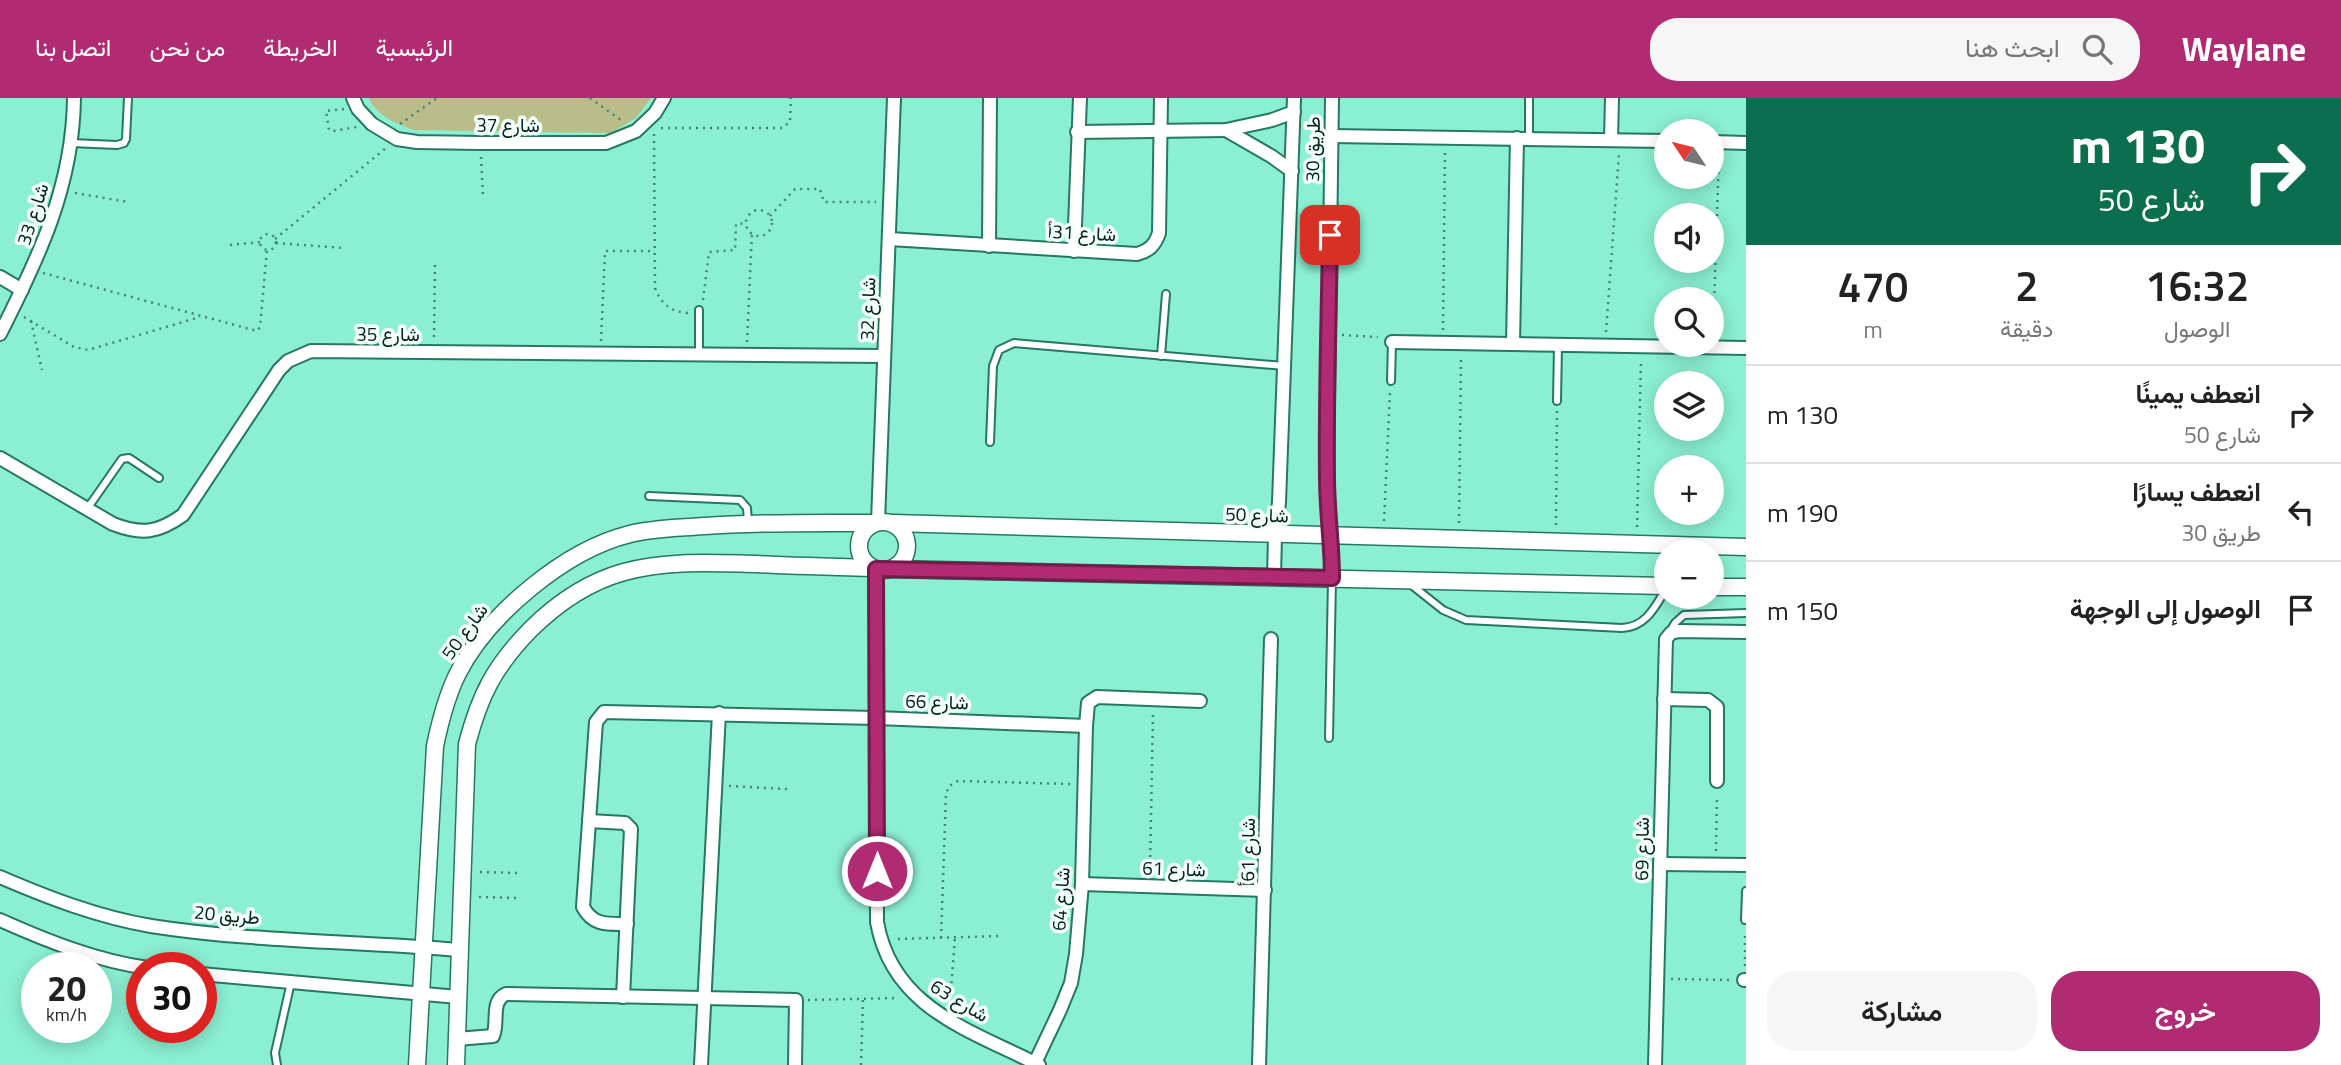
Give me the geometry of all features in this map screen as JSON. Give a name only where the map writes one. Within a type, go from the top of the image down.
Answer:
[{"type":"street","name":"شارع 33","points":[[0,334],[33,270],[61,191],[71,143],[74,98]]},
{"type":"street","name":"شارع 37","points":[[392,137],[417,142],[606,143],[636,131],[655,113],[664,98]]},
{"type":"street","name":"شارع 32","points":[[882,523],[884,356],[894,98]]},
{"type":"street","points":[[989,246],[990,98]]},
{"type":"street","points":[[1074,251],[1080,98]]},
{"type":"street","points":[[1160,130],[1161,98]]},
{"type":"street","name":"طريق 30","points":[[1332,98],[1327,487],[1332,537],[1332,578]]},
{"type":"street","points":[[1612,98],[1615,140]]},
{"type":"street","points":[[355,103],[372,124],[392,137]]},
{"type":"street","points":[[1077,132],[1226,130],[1272,120],[1294,105]]},
{"type":"street","name":"طريق 30","points":[[1274,577],[1294,105]]},
{"type":"street","name":"شارع 31أ","points":[[889,239],[1137,254],[1152,247],[1160,233],[1160,130]]},
{"type":"street","points":[[1226,130],[1271,156],[1292,172]]},
{"type":"street","points":[[1331,136],[1654,141]]},
{"type":"street","points":[[1513,344],[1523,138]]},
{"type":"street","points":[[1724,142],[1746,143]]},
{"type":"street","points":[[0,277],[22,290]]},
{"type":"street","points":[[1392,342],[1654,346]]},
{"type":"street","points":[[1724,348],[1746,348]]},
{"type":"street","name":"شارع 35","points":[[0,458],[113,524],[131,531],[150,531],[168,526],[183,515],[279,370],[299,354],[311,351],[884,356]]},
{"type":"street","name":"شارع 50","points":[[417,1065],[419,992],[435,746],[443,709],[477,642],[502,614],[559,568],[592,548],[629,534],[667,528],[748,523],[882,523],[1746,547]]},
{"type":"street","points":[[882,523],[904,533],[908,546],[903,560],[880,569],[863,559],[859,545],[863,532],[882,523]]},
{"type":"street","points":[[456,1065],[467,744],[477,708],[494,674],[516,644],[547,613],[583,589],[624,572],[706,562],[880,569],[1654,587]]},
{"type":"street","name":"شارع 63","points":[[880,569],[876,718],[877,922],[880,940],[895,971],[917,997],[948,1018],[1036,1064]]},
{"type":"street","points":[[1724,587],[1746,587]]},
{"type":"street","points":[[1668,635],[1678,631],[1746,632]]},
{"type":"street","name":"شارع 69","points":[[1655,1065],[1668,635]]},
{"type":"street","name":"شارع 61أ","points":[[1259,1065],[1271,639]]},
{"type":"street","points":[[1086,726],[1087,707],[1094,698],[1200,701]]},
{"type":"street","points":[[1664,699],[1708,701],[1717,707],[1717,781]]},
{"type":"street","name":"شارع 66","points":[[589,821],[596,722],[600,714],[607,710],[1086,726]]},
{"type":"street","points":[[701,1065],[719,713]]},
{"type":"street","name":"شارع 64","points":[[1036,1064],[1070,983],[1076,954],[1082,884],[1086,726]]},
{"type":"street","points":[[623,997],[627,924],[631,829],[625,823],[589,821],[583,907],[592,920],[600,924],[627,924]]},
{"type":"street","points":[[1660,864],[1746,864]]},
{"type":"street","name":"طريق 20","points":[[0,877],[72,906],[150,926],[203,933],[459,950]]},
{"type":"street","name":"شارع 61","points":[[1082,884],[1265,890]]},
{"type":"street","points":[[0,920],[37,937],[126,963]]},
{"type":"street","points":[[217,975],[458,997]]},
{"type":"street","points":[[457,1039],[493,1036],[498,999],[506,994],[796,1000],[795,1065]]},
{"type":"lane","points":[[71,143],[124,143],[128,98]]},
{"type":"lane","points":[[1523,138],[1529,98]]},
{"type":"lane","points":[[1161,356],[1166,293]]},
{"type":"lane","points":[[699,310],[699,354]]},
{"type":"lane","points":[[1391,381],[1392,342]]},
{"type":"lane","points":[[990,442],[993,366],[999,350],[1014,343],[1284,366]]},
{"type":"lane","points":[[1557,401],[1558,345]]},
{"type":"lane","points":[[87,509],[122,458],[129,458],[159,478]]},
{"type":"lane","points":[[649,496],[740,500],[747,508],[748,523]]},
{"type":"lane","points":[[1329,738],[1332,578]]},
{"type":"lane","points":[[1405,580],[1443,610],[1466,620],[1622,628],[1639,625],[1646,620],[1654,607]]},
{"type":"lane","points":[[1668,635],[1675,622],[1684,615],[1746,613]]},
{"type":"lane","points":[[1745,920],[1746,891]]},
{"type":"lane","points":[[277,1065],[275,1053],[291,982]]},
{"type":"path","points":[[267,250],[275,247],[275,241],[438,98]]},
{"type":"path","points":[[590,98],[636,131]]},
{"type":"path","points":[[747,223],[736,224],[734,250],[709,252],[707,281],[699,310],[690,313],[671,310],[658,296],[655,288],[654,128],[782,128],[790,121],[791,98]]},
{"type":"path","points":[[355,103],[326,110],[329,130],[372,124]]},
{"type":"path","points":[[1443,343],[1445,137]]},
{"type":"path","points":[[1605,346],[1615,140]]},
{"type":"path","points":[[480,143],[483,196]]},
{"type":"path","points":[[770,216],[794,189],[820,189],[824,202],[890,202]]},
{"type":"path","points":[[1714,287],[1715,189]]},
{"type":"path","points":[[61,191],[128,202]]},
{"type":"path","points":[[746,355],[752,233],[747,223],[749,215],[757,210],[767,212],[772,225],[766,233],[752,233]]},
{"type":"path","points":[[260,242],[261,238],[268,234],[275,241],[343,248]]},
{"type":"path","points":[[230,245],[260,242]]},
{"type":"path","points":[[260,242],[267,250]]},
{"type":"path","points":[[33,270],[255,331],[259,329],[267,250]]},
{"type":"path","points":[[601,354],[605,251],[655,251]]},
{"type":"path","points":[[433,352],[435,263]]},
{"type":"path","points":[[12,310],[74,347],[88,351],[202,317]]},
{"type":"path","points":[[31,321],[43,370]]},
{"type":"path","points":[[1329,335],[1370,336],[1392,342]]},
{"type":"path","points":[[1459,540],[1461,344]]},
{"type":"path","points":[[1636,545],[1642,346]]},
{"type":"path","points":[[1383,539],[1391,381]]},
{"type":"path","points":[[1556,543],[1557,401]]},
{"type":"path","points":[[1149,886],[1153,700]]},
{"type":"path","points":[[941,938],[946,794],[949,786],[958,781],[1085,784]]},
{"type":"path","points":[[1716,864],[1717,781]]},
{"type":"path","points":[[715,786],[787,789]]},
{"type":"path","points":[[462,872],[519,873]]},
{"type":"path","points":[[461,897],[519,898]]},
{"type":"path","points":[[1658,979],[1745,980],[1745,920]]},
{"type":"path","points":[[880,940],[1000,936]]},
{"type":"path","points":[[948,1018],[955,937]]},
{"type":"path","points":[[796,1000],[917,997]]},
{"type":"path","points":[[861,1065],[863,999]]},
{"type":"green space","points":[[369,98],[651,98],[636,118],[610,133],[413,130],[393,122],[376,110]]},
{"type":"route","points":[[877,871],[876,569],[1332,578],[1327,476],[1330,235]]}]
